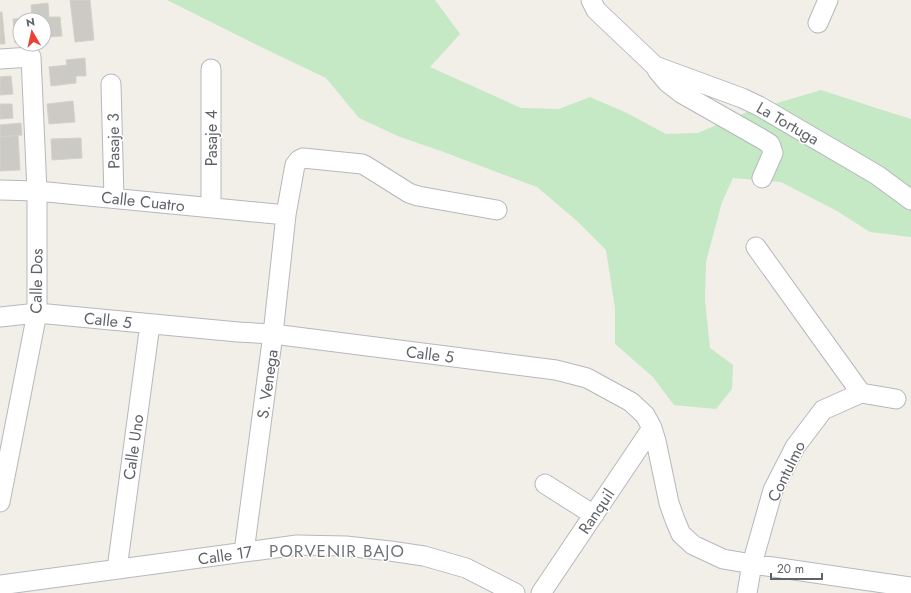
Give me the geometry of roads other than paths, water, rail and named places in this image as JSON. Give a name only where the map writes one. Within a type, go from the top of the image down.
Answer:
[{"type":"street","name":"La Tortuga","points":[[591,0],[596,10],[654,66],[667,82],[681,93],[762,138],[770,144],[773,153],[762,178]]},
{"type":"street","points":[[818,22],[828,0]]},
{"type":"street","name":"Calle Dos","points":[[0,59],[31,57],[37,191],[37,313],[0,502]]},
{"type":"street","name":"La Tortuga","points":[[654,66],[742,98],[759,106],[877,175],[911,200]]},
{"type":"street","name":"Pasaje 4","points":[[211,70],[211,208]]},
{"type":"street","name":"Pasaje 3","points":[[111,84],[114,198]]},
{"type":"street","name":"S. Venega","points":[[244,552],[273,334],[286,217],[296,165],[299,160],[303,158],[362,164],[409,193],[418,196],[497,210]]},
{"type":"street","name":"Calle Cuatro","points":[[0,190],[37,191],[114,198],[286,217]]},
{"type":"street","points":[[756,247],[860,393],[896,399]]},
{"type":"street","name":"Calle 5","points":[[0,317],[37,313],[231,332],[273,334],[556,370],[587,378],[631,402],[645,415],[652,428],[656,441],[669,503],[675,520],[681,534],[693,545],[723,558],[752,564],[911,587]]},
{"type":"street","name":"Calle Uno","points":[[117,569],[150,324]]},
{"type":"street","name":"Contulmo","points":[[748,593],[752,564],[773,490],[794,447],[822,410],[860,393]]},
{"type":"street","name":"Ranquil","points":[[541,593],[652,428]]},
{"type":"street","points":[[545,484],[594,515]]},
{"type":"street","name":"Calle 17","points":[[0,585],[297,545],[346,546],[424,556],[466,568],[515,593]]},
{"type":"district","name":"PORVENIR BAJO","points":[[337,551]]}]
